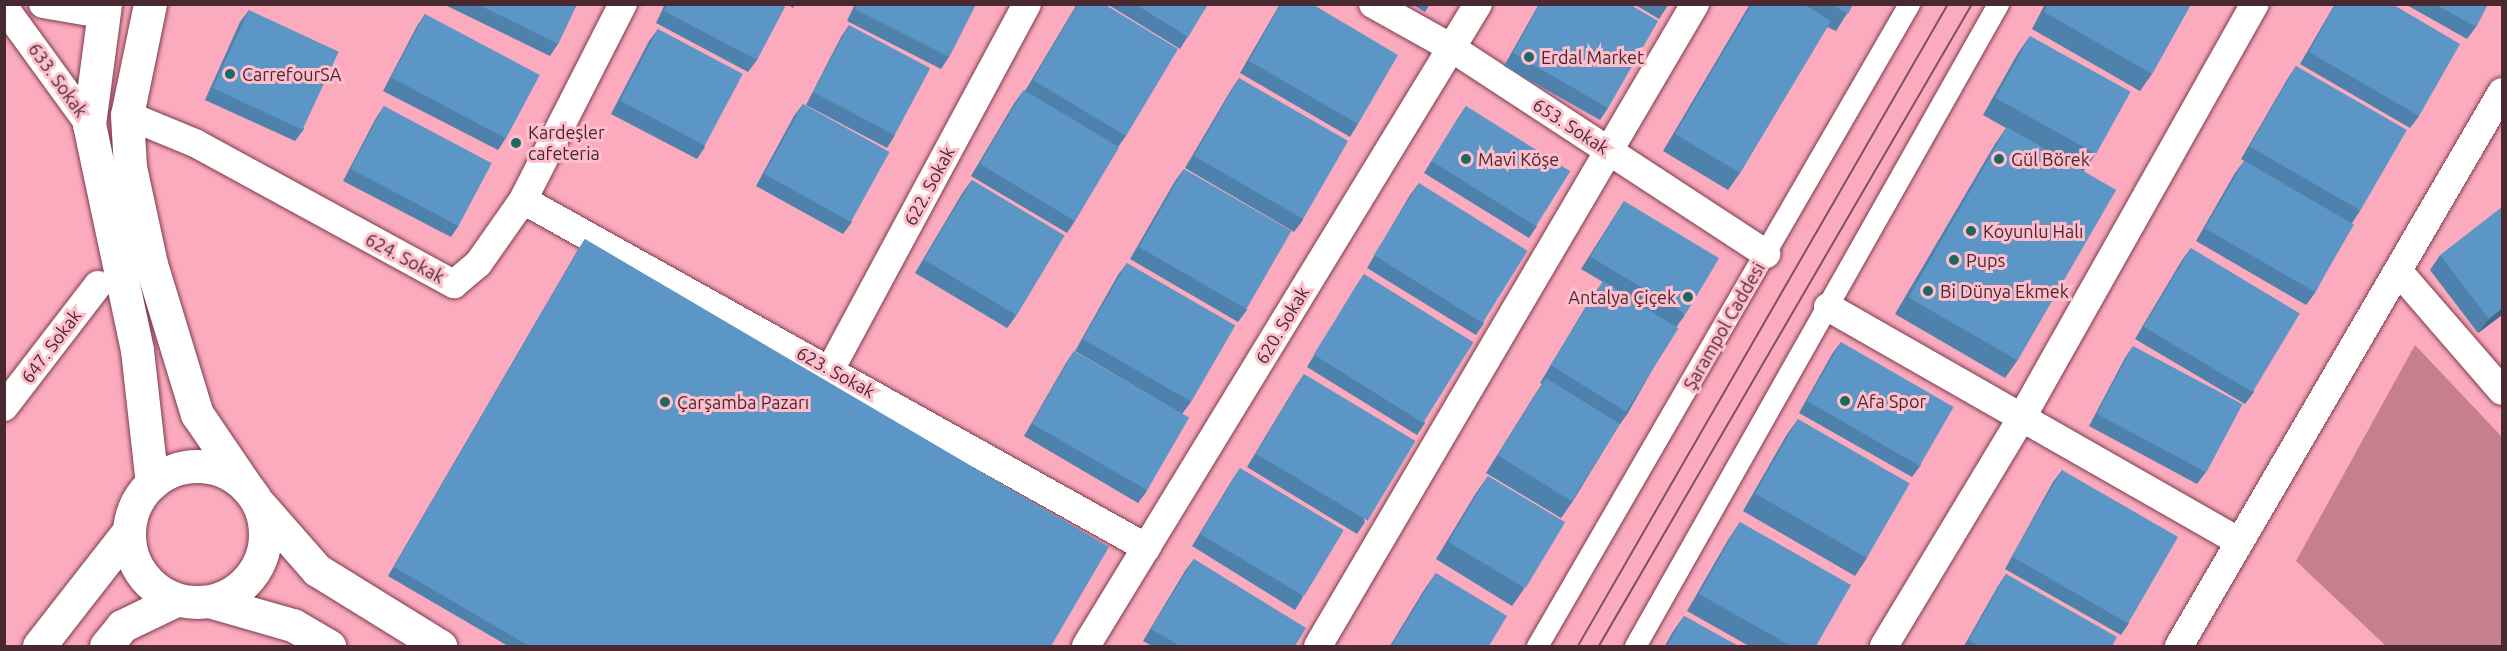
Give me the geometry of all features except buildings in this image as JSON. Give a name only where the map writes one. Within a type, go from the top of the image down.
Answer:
[{"type":"main road","points":[[150,4],[127,115],[130,167],[170,331],[197,414],[253,496],[266,538],[255,572],[228,596],[212,602]]},
{"type":"main road","points":[[103,9],[89,124],[137,350],[152,483]]},
{"type":"main road","points":[[329,646],[293,624],[212,602],[176,600],[160,592],[136,566],[129,531],[132,513],[152,483],[166,473],[201,466],[235,477],[317,570],[440,646]]},
{"type":"main road","points":[[39,646],[129,531]]},
{"type":"main road","points":[[106,646],[122,626],[176,600]]},
{"type":"street","points":[[43,4],[103,9]]},
{"type":"street","name":"624. Sokak","points":[[127,115],[195,143],[454,284],[478,264],[523,200],[623,4]]},
{"type":"street","name":"622. Sokak","points":[[831,368],[1027,4]]},
{"type":"street","name":"653. Sokak","points":[[1373,4],[1450,47],[1766,254]]},
{"type":"street","name":"620. Sokak","points":[[1086,646],[1478,4]]},
{"type":"street","points":[[1318,646],[1695,4]]},
{"type":"street","name":"Şarampol Caddesi","points":[[1537,646],[1909,4]]},
{"type":"street","points":[[1635,646],[1998,4]]},
{"type":"street","points":[[1884,646],[2022,417],[2255,4]]},
{"type":"street","name":"633. Sokak","points":[[4,7],[89,124]]},
{"type":"street","points":[[2179,646],[2502,92]]},
{"type":"street","name":"623. Sokak","points":[[523,200],[831,368],[1147,548]]},
{"type":"street","points":[[2399,272],[2502,391]]},
{"type":"street","name":"647. Sokak","points":[[4,407],[98,285]]},
{"type":"street","points":[[1828,307],[2240,542]]},
{"type":"shaded area","points":[[2415,345],[2502,437],[2502,646],[2386,646],[2296,561]]},
{"type":"tram line","points":[[1578,646],[1948,4]]},
{"type":"tram line","points":[[1599,646],[1972,4]]},
{"type":"place","name":"Erdal Market","points":[[1529,57]]},
{"type":"place","name":"CarrefourSA","points":[[230,74]]},
{"type":"place","name":"Kardeşler cafeteria","points":[[516,143]]},
{"type":"place","name":"Mavi Köşe","points":[[1466,159]]},
{"type":"place","name":"Gül Börek","points":[[1999,159]]},
{"type":"place","name":"Koyunlu Halı","points":[[1971,231]]},
{"type":"place","name":"Pups","points":[[1954,260]]},
{"type":"place","name":"Bi Dünya Ekmek","points":[[1928,291]]},
{"type":"place","name":"Antalya Çiçek","points":[[1688,297]]},
{"type":"place","name":"Afa Spor","points":[[1845,401]]},
{"type":"place","name":"Çarşamba Pazarı","points":[[665,402]]}]
